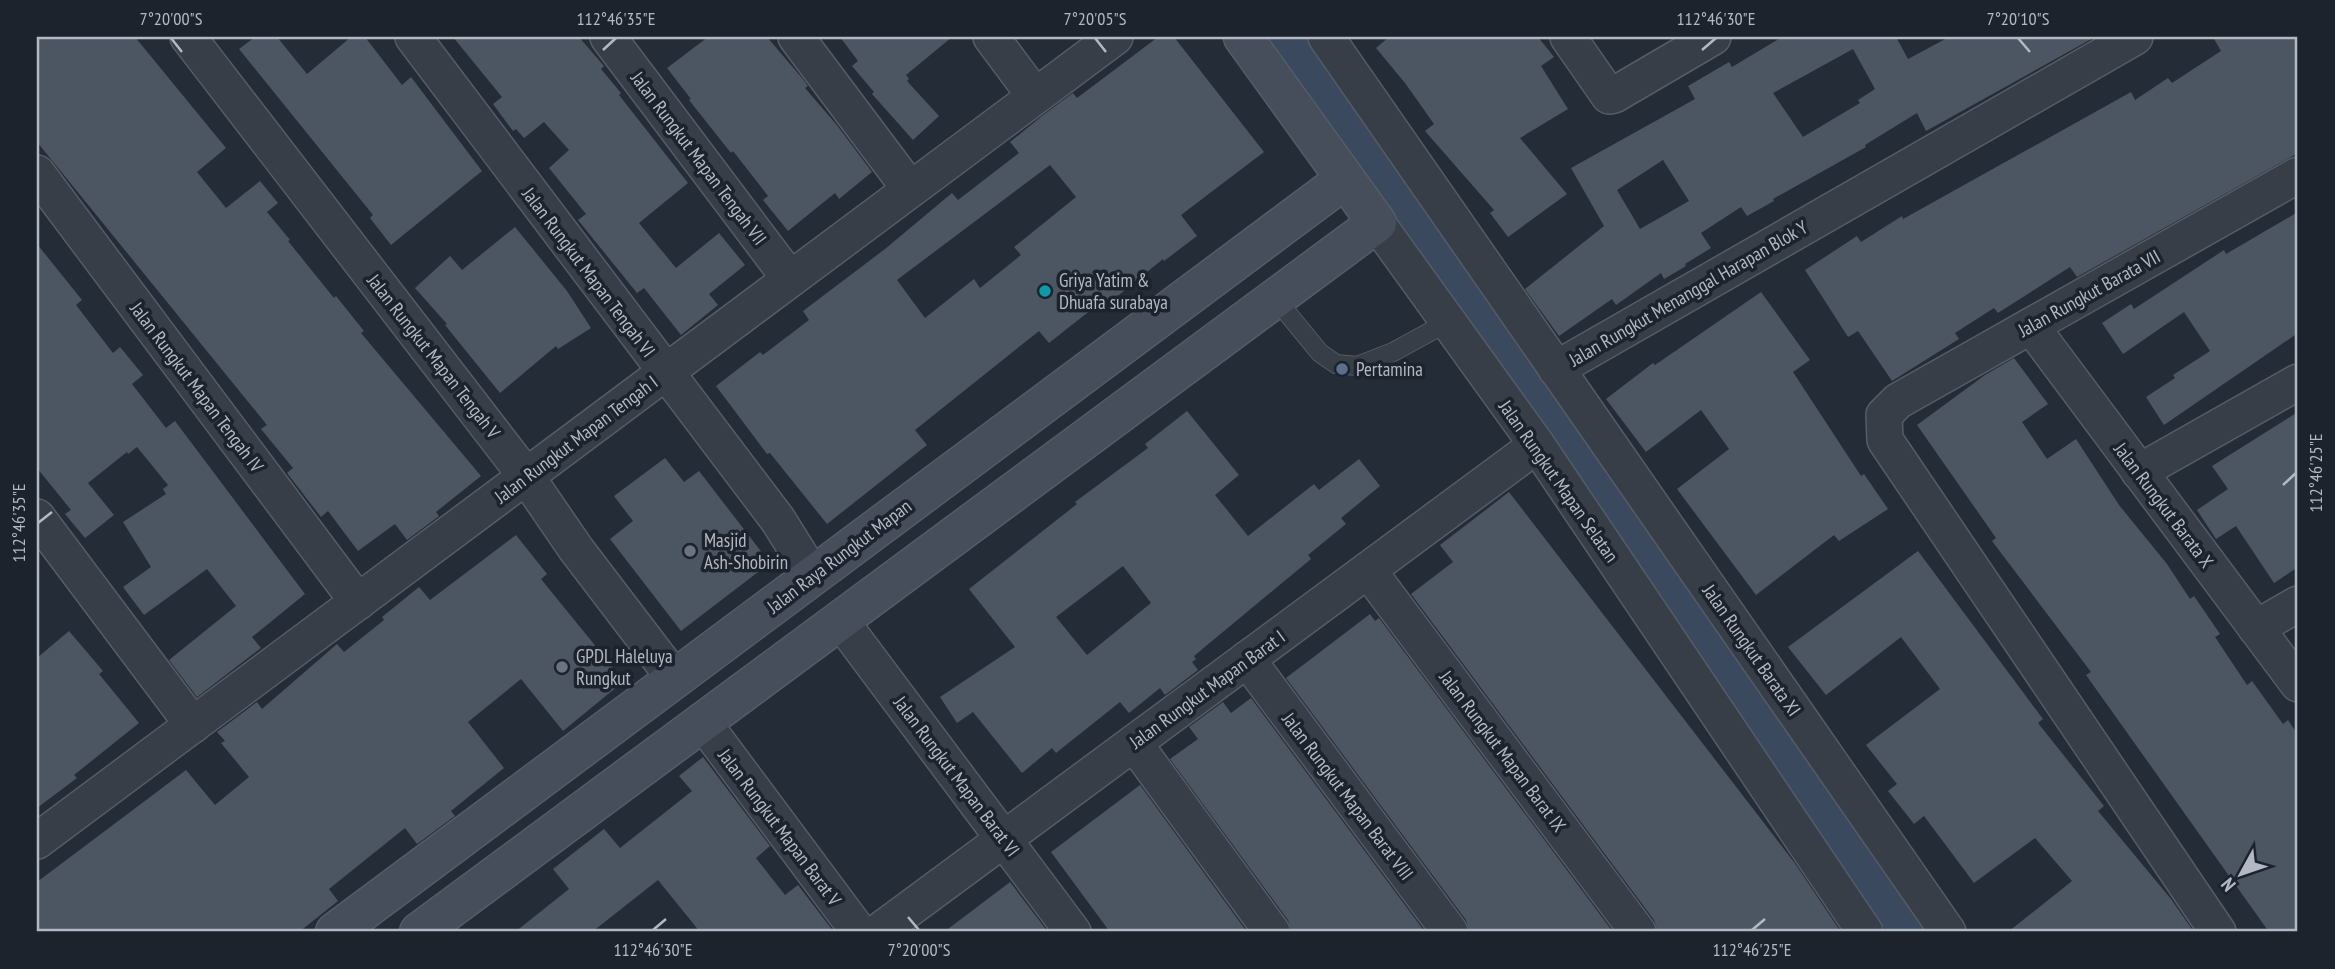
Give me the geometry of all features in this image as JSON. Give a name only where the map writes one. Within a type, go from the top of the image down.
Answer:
[{"type":"street","name":"Jalan Rungkut Mapan Tengah V","points":[[188,37],[526,476],[576,549],[675,679]]},
{"type":"street","name":"Jalan Rungkut Mapan Tengah VI","points":[[413,37],[778,520],[813,576]]},
{"type":"street","name":"Jalan Rungkut Mapan Tengah VII","points":[[608,37],[790,279]]},
{"type":"street","points":[[796,37],[910,190]]},
{"type":"street","points":[[991,37],[1035,96]]},
{"type":"street","name":"Jalan Rungkut Mapan Tengah I","points":[[37,841],[1115,37]]},
{"type":"street","name":"Jalan Rungkut Mapan Selatan","points":[[1243,37],[1343,180],[1537,445],[1864,932]]},
{"type":"street","name":"Jalan Rungkut Menanggal Harapan Blok Y","points":[[1326,37],[1556,369],[2091,47],[2135,37]]},
{"type":"street","points":[[1567,37],[1609,96],[1713,37]]},
{"type":"street","name":"Jalan Rungkut Mapan Tengah IV","points":[[37,173],[358,601]]},
{"type":"street","name":"Jalan Rungkut Barata VII","points":[[2218,932],[1885,440],[1884,415],[1898,401],[2298,175]]},
{"type":"street","name":"Jalan Raya Rungkut Mapan","points":[[337,932],[1343,180]]},
{"type":"street","points":[[418,932],[1377,223]]},
{"type":"street","name":"Jalan Rungkut Barata X","points":[[2031,326],[2298,684]]},
{"type":"street","name":"Jalan Rungkut Barata XI","points":[[1556,369],[1948,932]]},
{"type":"street","points":[[2139,472],[2298,382]]},
{"type":"street","name":"Jalan Rungkut Mapan Barat I","points":[[877,932],[1537,445]]},
{"type":"street","points":[[37,516],[193,725]]},
{"type":"street","name":"Jalan Rungkut Mapan Barat IX","points":[[1368,570],[1638,932]]},
{"type":"street","points":[[2256,628],[2298,604]]},
{"type":"street","name":"Jalan Rungkut Mapan Barat VI","points":[[840,620],[1073,932]]},
{"type":"street","name":"Jalan Rungkut Mapan Barat VIII","points":[[1247,660],[1450,932]]},
{"type":"street","name":"Jalan Rungkut Mapan Barat V","points":[[702,721],[859,932]]},
{"type":"street","points":[[1134,743],[1272,932]]},
{"type":"lane","points":[[1275,298],[1320,353],[1336,364],[1357,366],[1393,352],[1448,322]]},
{"type":"building","points":[[37,37],[135,37],[226,148],[197,172],[226,208],[260,181],[278,203],[267,212],[290,240],[288,241],[334,298],[336,296],[364,331],[361,333],[481,476],[436,512],[439,516],[407,540],[395,524],[358,551],[328,511],[321,517],[287,473],[293,468],[261,429],[267,425],[37,142]]},
{"type":"building","points":[[255,37],[277,37],[307,74],[351,37],[365,37],[402,85],[411,77],[482,171],[391,245],[370,218],[373,215],[239,49]]},
{"type":"building","points":[[453,37],[579,37],[604,66],[601,69],[621,93],[619,95],[688,183],[639,223],[676,268],[719,233],[745,265],[709,294],[718,305],[681,335],[644,288],[637,293],[578,220],[586,214],[549,168],[569,150],[544,122],[524,138],[516,129],[513,131],[493,104],[502,97]]},
{"type":"building","points":[[708,37],[767,37],[802,78],[808,86],[805,88],[872,172],[839,199],[835,193],[788,231],[763,200],[768,196],[689,100],[691,99],[667,68]]},
{"type":"building","points":[[840,37],[952,37],[906,75],[909,79],[907,81],[939,116],[913,140],[872,94],[874,92],[852,66],[858,61]]},
{"type":"building","points":[[1158,37],[1174,37],[1264,152],[1181,215],[1197,236],[1164,261],[1163,259],[1109,303],[1106,298],[1049,343],[1039,331],[915,430],[927,445],[827,524],[770,453],[767,454],[716,386],[760,352],[763,355],[809,320],[803,311],[885,249],[952,193],[958,200],[1019,153],[1010,142],[1042,116],[1073,93],[1077,98]],"holes":[[[1050,165],[1076,197],[1014,247],[1021,255],[980,288],[974,279],[925,318],[897,280]]]},
{"type":"building","points":[[1389,37],[1538,37],[1554,57],[1541,66],[1568,109],[1520,138],[1567,194],[1508,237],[1490,213],[1494,210],[1425,131],[1434,124],[1376,48]]},
{"type":"building","points":[[1782,37],[1896,37],[1908,59],[1949,37],[2095,37],[1926,131],[1917,113],[1865,145],[1866,147],[1747,216],[1741,207],[1701,233],[1711,248],[1685,264],[1686,266],[1664,279],[1661,273],[1616,305],[1612,299],[1559,336],[1525,289],[1604,226],[1571,168],[1695,99],[1688,86],[1729,62],[1732,67]],"holes":[[[1853,49],[1875,89],[1858,100],[1860,103],[1803,137],[1773,93]],[[1663,160],[1689,201],[1640,229],[1617,190]]]},
{"type":"building","points":[[2213,37],[2298,37],[2298,153],[2077,277],[2070,267],[1998,313],[1994,308],[1955,333],[1959,339],[1892,381],[1858,331],[1848,337],[1805,270],[1857,236],[1861,242],[1902,216],[1903,219],[2131,92],[2135,100],[2168,78],[2172,83],[2221,51]]},
{"type":"building","points":[[2298,212],[2298,333],[2164,425],[2146,397],[2175,378],[2173,375],[2210,351],[2184,312],[2123,354],[2102,323],[2131,304],[2134,309],[2224,250],[2226,254]]},
{"type":"building","points":[[515,227],[567,291],[591,328],[558,349],[556,346],[500,393],[445,325],[447,324],[415,288],[450,256],[462,270]]},
{"type":"building","points":[[37,244],[82,300],[76,305],[113,353],[120,347],[143,375],[132,384],[166,428],[175,421],[305,594],[252,637],[261,648],[197,697],[169,660],[236,606],[207,569],[144,615],[123,587],[151,567],[123,522],[166,494],[163,489],[168,485],[137,447],[128,454],[127,452],[88,483],[114,515],[85,538],[65,514],[71,510],[37,468]]},
{"type":"building","points":[[1761,292],[1810,360],[1793,372],[1861,476],[1864,474],[1888,509],[1839,541],[1834,535],[1756,595],[1677,489],[1729,449],[1701,410],[1646,452],[1606,399],[1653,363],[1655,365]]},
{"type":"building","points":[[2014,358],[2048,404],[2022,422],[2047,459],[2076,439],[2119,505],[2167,564],[2190,599],[2194,596],[2220,634],[2215,637],[2247,685],[2252,681],[2283,724],[2288,720],[2298,735],[2298,932],[2269,932],[2086,675],[2091,672],[1992,541],[1996,538],[1917,425],[1985,375]]},
{"type":"building","points":[[1187,411],[1239,475],[1215,495],[1248,536],[1314,484],[1319,490],[1359,459],[1380,486],[1341,518],[1346,524],[1308,555],[1311,559],[1194,656],[1196,659],[1192,662],[1198,670],[1165,695],[1160,688],[1129,713],[1120,702],[1056,753],[1052,748],[1022,773],[973,712],[957,723],[940,697],[1015,647],[969,589],[1077,504],[1075,502],[1148,448],[1145,444]],"holes":[[[1123,566],[1151,603],[1087,655],[1056,617]]]},
{"type":"building","points":[[2298,412],[2298,567],[2274,583],[2236,526],[2216,539],[2197,510],[2228,489],[2212,466]]},
{"type":"building","name":"Masjid Ash-Shobirin","points":[[665,458],[684,482],[699,471],[770,563],[681,631],[610,539],[633,521],[614,496]]},
{"type":"building","points":[[1509,492],[1794,862],[1841,932],[1658,932],[1654,920],[1411,594],[1453,562],[1440,545]]},
{"type":"building","points":[[516,535],[547,574],[541,579],[624,681],[563,731],[521,679],[468,722],[504,768],[451,811],[455,816],[417,844],[405,828],[329,889],[338,901],[299,932],[37,932],[37,882],[186,770],[215,805],[249,777],[221,743],[225,741],[217,732],[257,702],[262,709],[337,644],[344,652],[419,587],[430,600]]},
{"type":"building","points":[[1918,551],[2043,719],[2038,723],[2104,806],[2098,811],[2171,899],[2194,932],[2008,932],[2072,881],[2035,838],[1974,883],[1924,816],[1914,824],[1888,791],[1897,784],[1866,745],[1940,689],[1901,637],[1826,695],[1788,647]]},
{"type":"building","points":[[1370,614],[1375,621],[1379,618],[1613,932],[1470,932],[1466,920],[1286,678]]},
{"type":"building","points":[[69,631],[103,671],[99,674],[139,723],[74,775],[77,778],[37,808],[37,658]]},
{"type":"building","points":[[1251,698],[1425,932],[1292,932],[1288,920],[1170,759],[1198,739],[1189,727],[1223,702],[1231,713]]},
{"type":"building","points":[[703,757],[770,846],[756,858],[785,895],[798,885],[834,932],[700,932],[658,880],[592,932],[515,932],[569,889],[553,869],[604,829],[620,848],[692,791],[679,776]]},
{"type":"building","points":[[1140,785],[1247,932],[1110,932],[1051,852]]},
{"type":"building","points":[[1010,882],[1048,932],[944,932]]},
{"type":"waterway","points":[[1297,37],[1921,932]]},
{"type":"place","name":"Griya Yatim & Dhuafa surabaya","points":[[1045,291]]},
{"type":"place","name":"Pertamina","points":[[1342,369]]},
{"type":"place","name":"Masjid Ash-Shobirin","points":[[690,551]]},
{"type":"place","name":"GPDL Haleluya Rungkut","points":[[562,667]]}]
